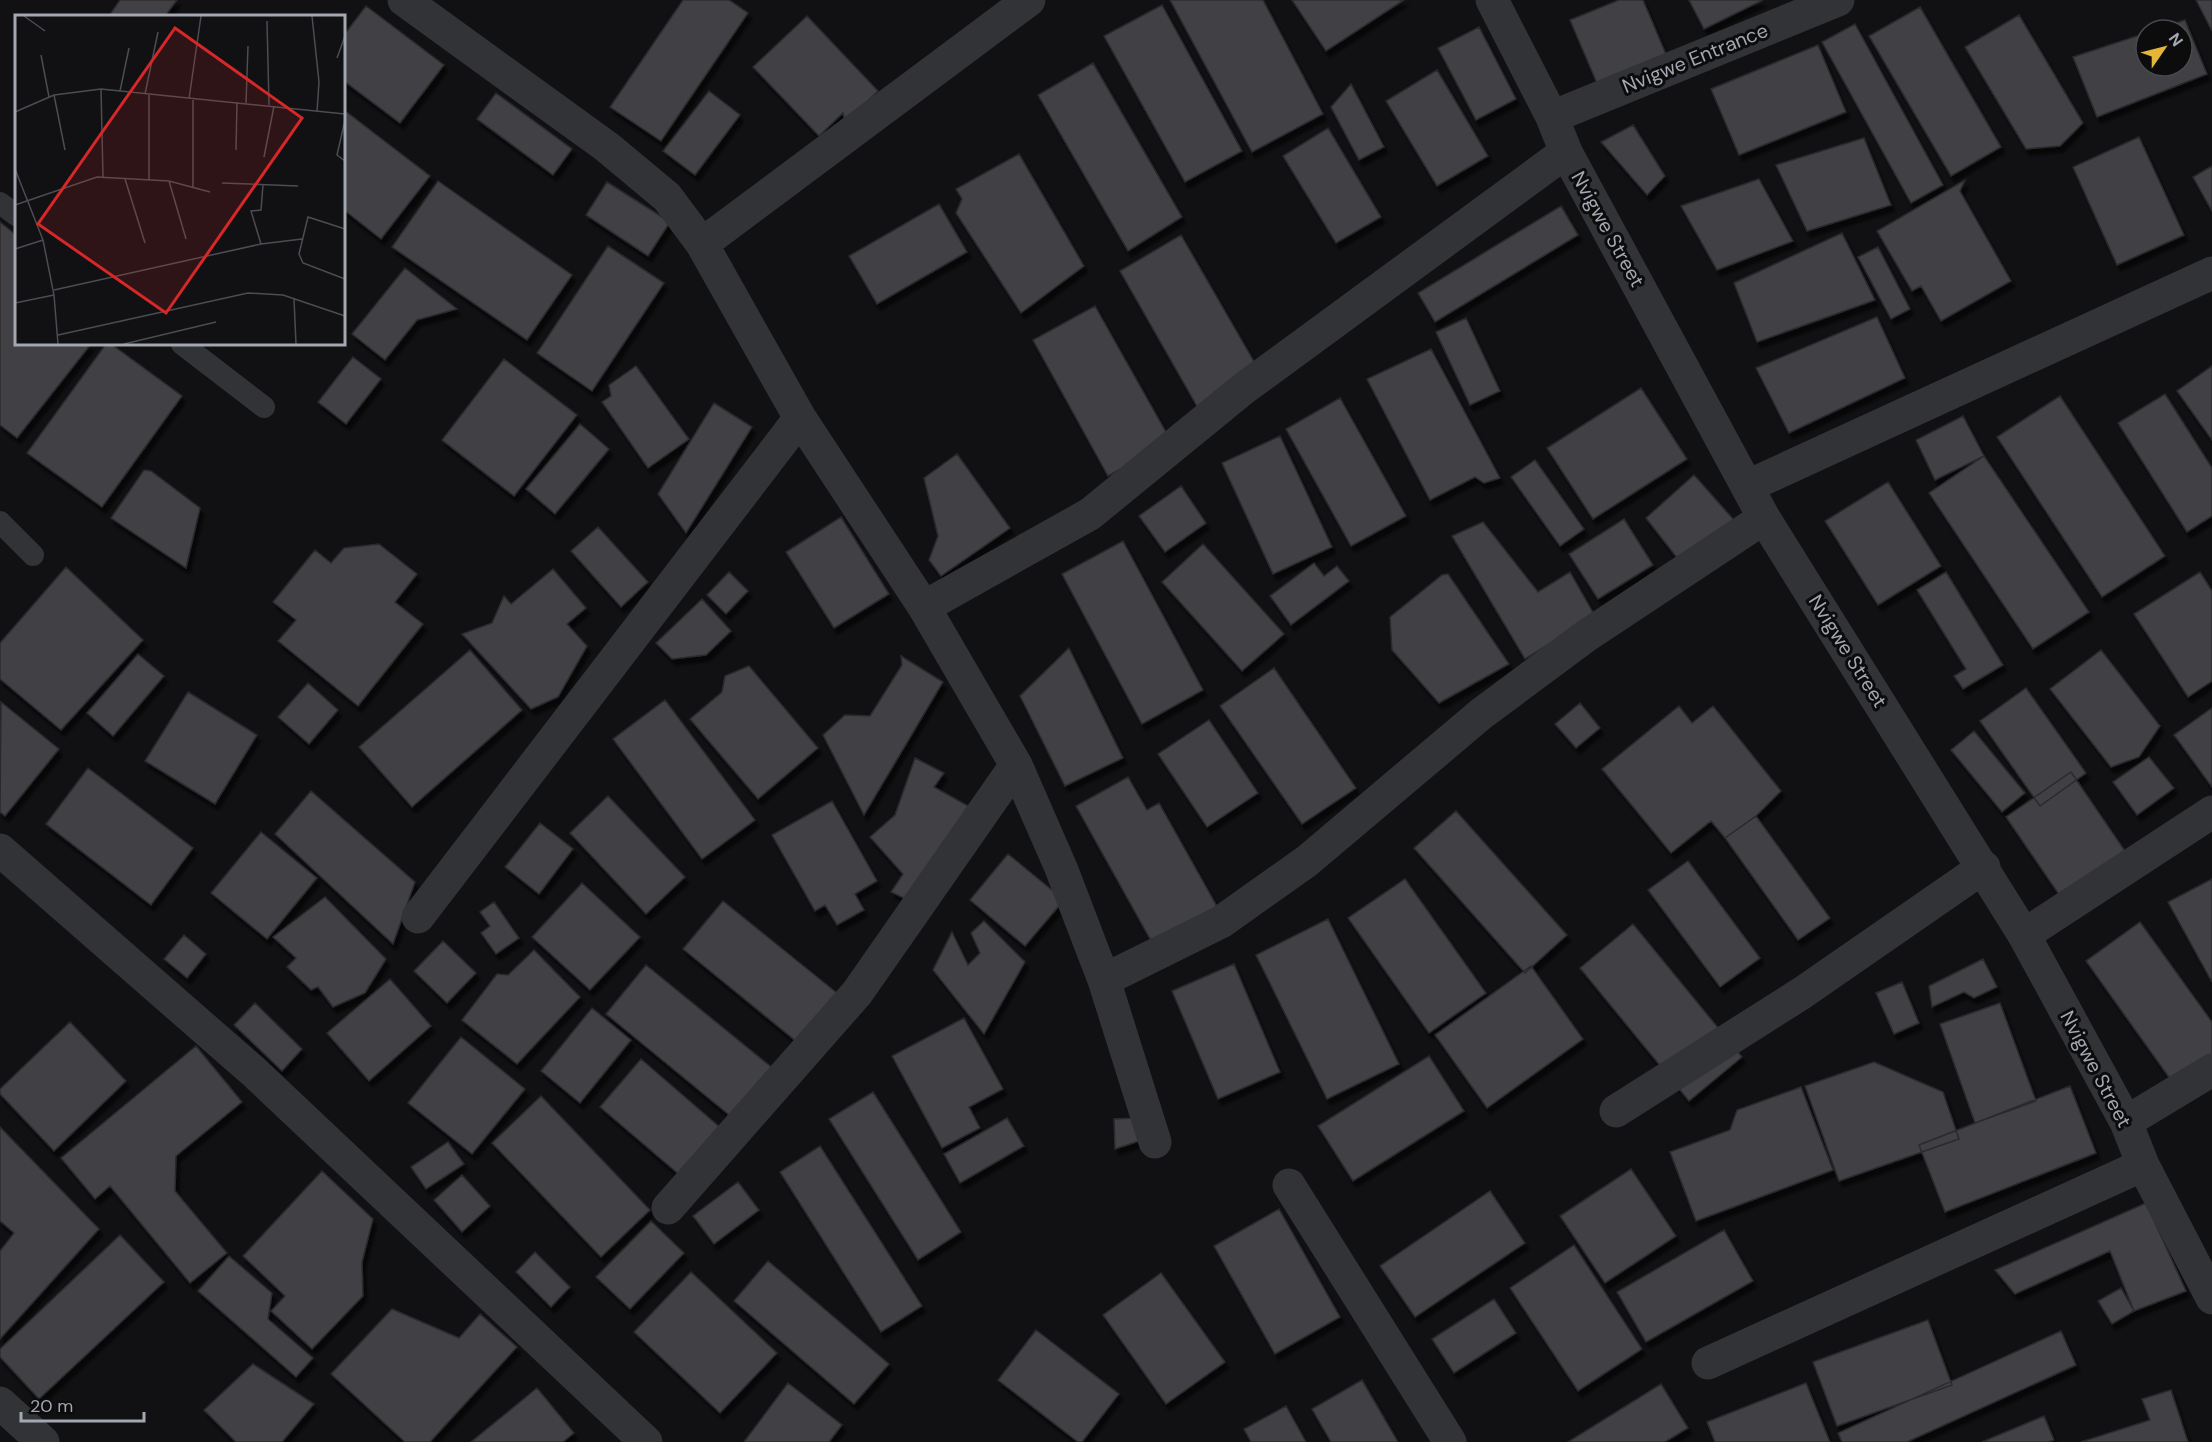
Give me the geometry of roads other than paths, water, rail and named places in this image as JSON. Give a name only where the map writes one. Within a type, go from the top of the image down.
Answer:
[{"type":"street","points":[[405,0],[607,147],[667,197],[702,244],[800,418],[924,607],[1016,765],[1061,868],[1104,980],[1155,1142]]},
{"type":"street","points":[[702,244],[1029,0]]},
{"type":"street","name":"Nvigwe Street","points":[[1492,0],[1552,117],[1566,152],[1764,518],[1984,867],[2024,935],[2126,1122],[2143,1165],[2212,1298]]},
{"type":"street","name":"Nvigwe Entrance","points":[[1552,117],[1838,0]]},
{"type":"street","points":[[924,607],[1090,514],[1243,389],[1566,152]]},
{"type":"street","points":[[1748,486],[2212,273]]},
{"type":"street","points":[[418,918],[800,418]]},
{"type":"street","points":[[1104,980],[1221,922],[1307,861],[1481,714],[1576,643],[1764,518]]},
{"type":"street","points":[[668,1208],[857,993],[1016,765]]},
{"type":"street","points":[[2024,935],[2212,812]]},
{"type":"street","points":[[0,850],[254,1072],[646,1442]]},
{"type":"street","points":[[1616,1111],[1802,993],[1984,867]]},
{"type":"street","points":[[2126,1122],[2212,1070]]},
{"type":"street","points":[[1708,1363],[2143,1165]]},
{"type":"street","points":[[1289,1185],[1450,1442]]},
{"type":"street","points":[[0,1403],[42,1442]]},
{"type":"lane","points":[[0,203],[15,214]]},
{"type":"lane","points":[[183,345],[264,406]]},
{"type":"lane","points":[[0,522],[33,555]]}]
